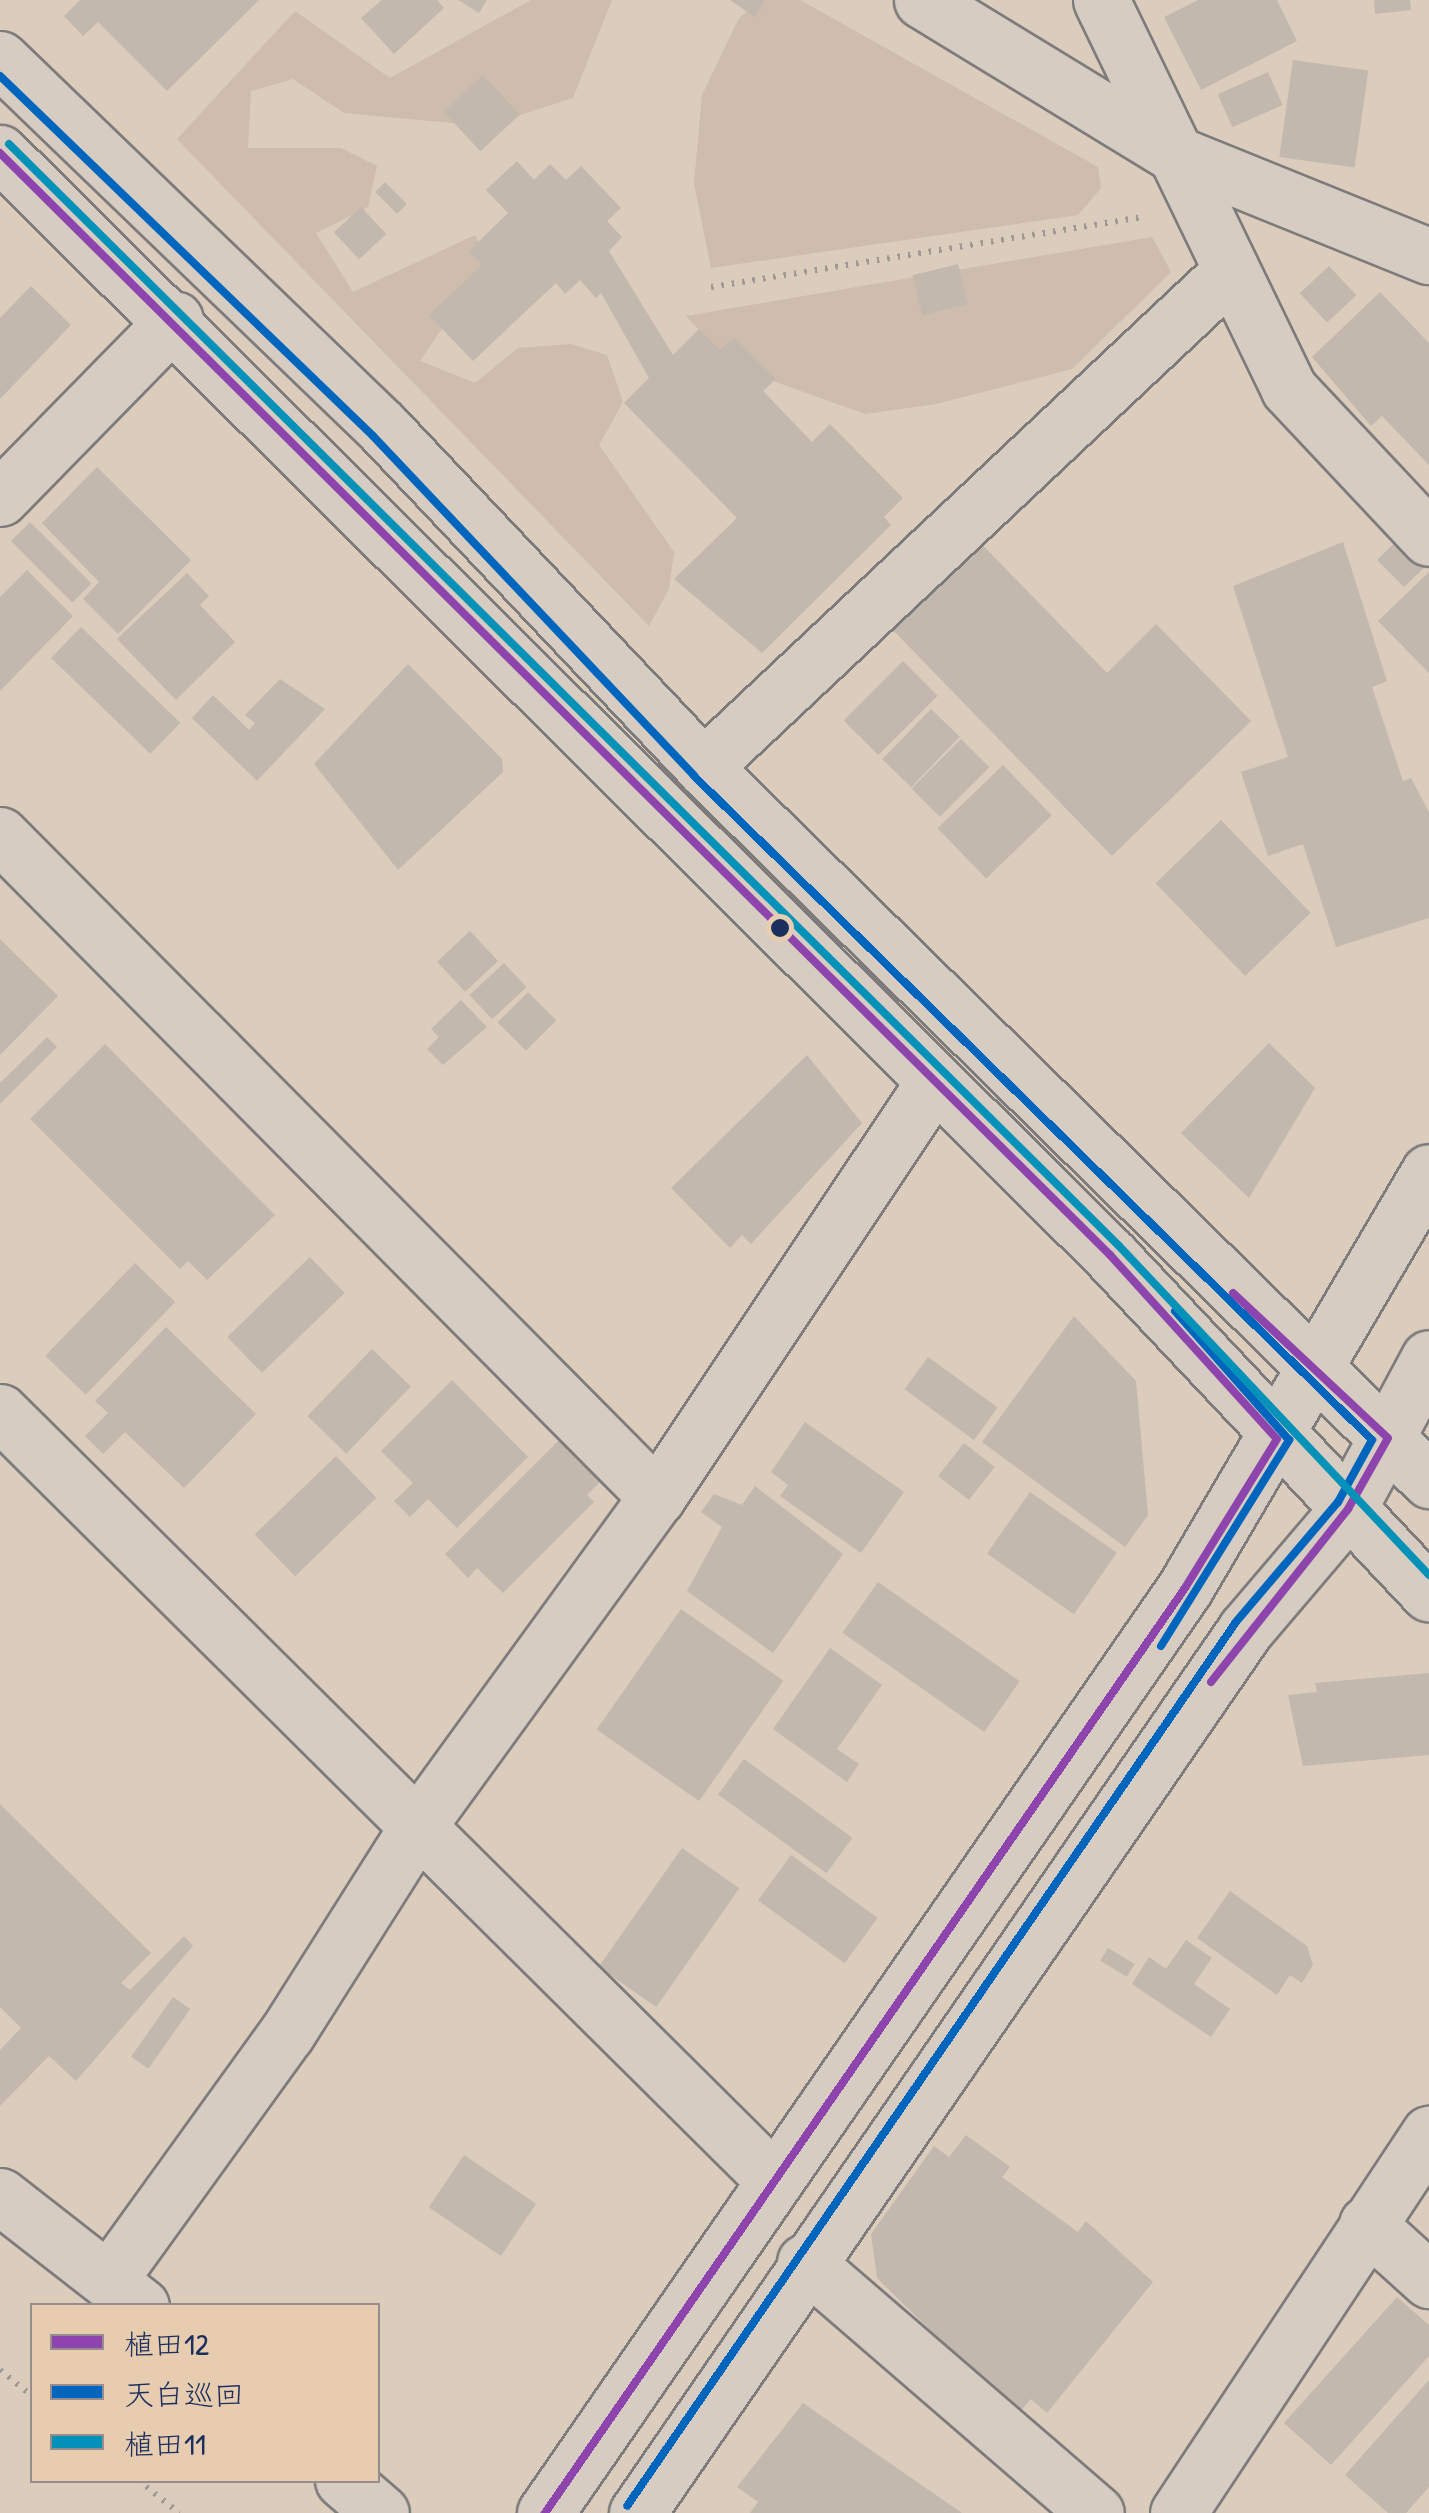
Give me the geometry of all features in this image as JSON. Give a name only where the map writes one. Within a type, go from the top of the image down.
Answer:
[{"type":"main road","points":[[922,0],[1172,152],[1429,256]]},
{"type":"main road","points":[[1101,0],[1289,388],[1429,538]]},
{"type":"main road","points":[[0,59],[382,428],[703,767],[1429,1480]]},
{"type":"main road","points":[[0,153],[174,320],[1110,1255],[1278,1439],[1429,1593]]},
{"type":"main road","points":[[703,767],[1230,272]]},
{"type":"main road","points":[[0,498],[174,320]]},
{"type":"main road","points":[[0,835],[658,1498]]},
{"type":"main road","points":[[0,2196],[125,2292],[419,1824],[658,1498],[934,1082]]},
{"type":"main road","points":[[545,2513],[1185,1588],[1278,1439],[1429,1172]]},
{"type":"main road","points":[[637,2513],[806,2262],[1246,1629],[1348,1509],[1429,1358]]},
{"type":"main road","points":[[0,1412],[774,2180]]},
{"type":"main road","points":[[1178,2513],[1429,2134]]},
{"type":"main road","points":[[1367,2224],[1429,2280]]},
{"type":"main road","points":[[806,2262],[1096,2513]]},
{"type":"main road","points":[[346,2483],[381,2513]]},
{"type":"path","points":[[711,287],[1199,208]]},
{"type":"path","points":[[0,2370],[30,2394]]},
{"type":"path","points":[[142,2483],[179,2513]]},
{"type":"shaded area","points":[[531,0],[612,0],[573,98],[485,126],[344,113],[293,79],[251,91],[248,148],[341,148],[377,166],[368,207],[316,233],[353,292],[475,235],[488,260],[420,361],[475,383],[518,348],[571,344],[607,355],[623,402],[599,445],[674,552],[669,589],[649,626],[177,139],[295,11],[390,78]]},
{"type":"shaded area","points":[[762,0],[800,0],[1098,167],[1101,188],[1078,215],[711,268],[694,183],[702,95],[739,18]]},
{"type":"shaded area","points":[[1152,237],[1171,272],[1072,369],[936,404],[865,414],[734,367],[686,316]]},
{"type":"building","points":[[80,0],[259,0],[167,91],[98,22],[83,36],[64,16]]},
{"type":"building","points":[[382,0],[437,0],[444,8],[394,54],[361,18]]},
{"type":"building","points":[[458,0],[487,0],[479,13]]},
{"type":"building","points":[[730,0],[765,0],[755,17]]},
{"type":"building","points":[[1198,0],[1277,0],[1297,41],[1201,90],[1164,17]]},
{"type":"building","points":[[1374,0],[1410,0],[1411,10],[1375,14]]},
{"type":"building","points":[[1293,60],[1368,71],[1355,168],[1279,157]]},
{"type":"building","points":[[1268,72],[1283,105],[1232,127],[1218,94]]},
{"type":"building","points":[[483,75],[520,114],[480,151],[444,112]]},
{"type":"building","points":[[517,161],[534,180],[550,164],[566,180],[581,166],[621,208],[607,221],[622,237],[609,251],[673,355],[699,329],[720,350],[734,337],[776,379],[763,391],[812,442],[830,424],[903,498],[884,517],[891,525],[762,653],[674,579],[737,518],[624,403],[649,378],[601,293],[596,298],[580,280],[565,294],[556,283],[473,361],[429,315],[482,265],[469,251],[508,213],[486,190]]},
{"type":"building","points":[[385,182],[407,204],[397,214],[375,192]]},
{"type":"building","points":[[361,207],[386,234],[359,259],[334,232]]},
{"type":"building","points":[[958,264],[968,304],[922,315],[912,275]]},
{"type":"building","points":[[1329,266],[1356,295],[1327,323],[1300,293]]},
{"type":"building","points":[[31,286],[71,325],[0,399],[0,318]]},
{"type":"building","points":[[1380,292],[1429,343],[1429,465],[1382,416],[1371,426],[1312,357]]},
{"type":"building","points":[[97,467],[191,560],[118,634],[83,599],[99,582],[42,523]]},
{"type":"building","points":[[30,522],[92,584],[72,603],[11,541]]},
{"type":"building","points":[[1410,528],[1429,563],[1404,587],[1377,560]]},
{"type":"building","points":[[969,531],[1107,673],[1156,624],[1251,721],[1112,856],[891,628]]},
{"type":"building","points":[[1343,542],[1387,681],[1372,687],[1403,781],[1411,778],[1429,812],[1429,918],[1336,947],[1303,844],[1268,856],[1241,772],[1288,757],[1233,586]]},
{"type":"building","points":[[27,570],[73,616],[0,691],[0,597]]},
{"type":"building","points":[[1429,572],[1429,673],[1378,621]]},
{"type":"building","points":[[187,573],[209,596],[200,605],[235,642],[176,700],[117,639]]},
{"type":"building","points":[[81,627],[180,723],[150,754],[51,658]]},
{"type":"building","points":[[903,661],[938,696],[878,755],[844,720]]},
{"type":"building","points":[[408,664],[502,759],[503,772],[398,870],[314,764]]},
{"type":"building","points":[[280,679],[325,709],[257,781],[192,718],[213,695],[249,730],[255,723],[245,715]]},
{"type":"building","points":[[931,709],[960,737],[911,787],[882,759]]},
{"type":"building","points":[[961,739],[989,767],[940,817],[912,788]]},
{"type":"building","points":[[1003,765],[1052,815],[986,879],[938,828]]},
{"type":"building","points":[[1221,820],[1311,913],[1245,976],[1156,883]]},
{"type":"building","points":[[470,931],[498,961],[465,992],[437,962]]},
{"type":"building","points":[[0,939],[58,996],[0,1055]]},
{"type":"building","points":[[504,963],[527,987],[492,1019],[470,995]]},
{"type":"building","points":[[528,992],[556,1020],[526,1051],[498,1022]]},
{"type":"building","points":[[461,1000],[487,1027],[443,1065],[427,1049],[439,1037],[431,1029]]},
{"type":"building","points":[[47,1037],[57,1047],[0,1104],[0,1083]]},
{"type":"building","points":[[1269,1043],[1315,1088],[1249,1198],[1181,1133]]},
{"type":"building","points":[[105,1044],[275,1215],[207,1280],[188,1261],[180,1269],[30,1119]]},
{"type":"building","points":[[807,1055],[862,1123],[751,1244],[742,1235],[730,1248],[671,1188]]},
{"type":"building","points":[[310,1257],[345,1293],[262,1373],[227,1337]]},
{"type":"building","points":[[135,1263],[175,1302],[86,1395],[45,1356]]},
{"type":"building","points":[[1074,1316],[1136,1381],[1148,1515],[1125,1547],[982,1442]]},
{"type":"building","points":[[166,1327],[256,1414],[184,1488],[125,1432],[103,1454],[85,1436],[108,1413],[95,1401]]},
{"type":"building","points":[[372,1349],[411,1387],[346,1453],[307,1416]]},
{"type":"building","points":[[928,1357],[998,1408],[974,1440],[904,1389]]},
{"type":"building","points":[[452,1380],[528,1457],[457,1528],[428,1499],[410,1517],[394,1501],[413,1483],[381,1451]]},
{"type":"building","points":[[805,1422],[904,1492],[861,1553],[780,1496],[788,1485],[771,1472]]},
{"type":"building","points":[[562,1437],[604,1478],[587,1495],[594,1502],[503,1593],[477,1568],[468,1578],[445,1554]]},
{"type":"building","points":[[964,1443],[995,1467],[969,1500],[938,1476]]},
{"type":"building","points":[[336,1456],[376,1498],[295,1576],[255,1534]]},
{"type":"building","points":[[755,1486],[843,1554],[773,1653],[687,1591],[722,1527],[701,1512],[714,1494],[742,1505]]},
{"type":"building","points":[[1030,1492],[1117,1553],[1074,1614],[987,1553]]},
{"type":"building","points":[[878,1582],[1020,1681],[984,1732],[842,1633]]},
{"type":"building","points":[[681,1609],[783,1681],[699,1801],[597,1729]]},
{"type":"building","points":[[830,1648],[882,1685],[837,1749],[859,1764],[847,1782],[773,1729]]},
{"type":"building","points":[[1429,1673],[1429,1755],[1303,1766],[1288,1695],[1317,1692],[1315,1683]]},
{"type":"building","points":[[744,1759],[852,1838],[827,1873],[718,1795]]},
{"type":"building","points":[[0,1804],[151,1953],[121,1983],[130,1990],[184,1936],[193,1946],[76,2081],[49,2056],[0,2106],[0,2050],[21,2028],[0,2007]]},
{"type":"building","points":[[682,1848],[739,1888],[656,2007],[599,1967]]},
{"type":"building","points":[[791,1855],[878,1918],[845,1963],[758,1900]]},
{"type":"building","points":[[1230,1891],[1307,1946],[1313,1965],[1302,1983],[1290,1975],[1277,1995],[1197,1938]]},
{"type":"building","points":[[1186,1940],[1212,1958],[1194,1984],[1230,2009],[1211,2037],[1132,1984],[1149,1957],[1166,1969]]},
{"type":"building","points":[[1108,1948],[1135,1964],[1127,1977],[1100,1961]]},
{"type":"building","points":[[173,1997],[190,2009],[148,2069],[131,2057]]},
{"type":"building","points":[[966,2135],[1010,2167],[1002,2177],[1078,2232],[1086,2221],[1153,2282],[1047,2413],[1031,2399],[1017,2415],[877,2278],[871,2234],[934,2146],[949,2157]]},
{"type":"building","points":[[464,2155],[536,2204],[501,2256],[429,2207]]},
{"type":"building","points":[[1397,2297],[1429,2325],[1429,2356],[1331,2465],[1284,2423]]},
{"type":"building","points":[[1429,2380],[1429,2487],[1406,2513],[1388,2513],[1345,2475]]},
{"type":"building","points":[[803,2403],[962,2513],[750,2513],[758,2502],[737,2487]]},
{"type":"transit line","name":"天白巡回","points":[[0,76],[373,436],[694,776],[1372,1440],[1338,1502],[1236,1622],[627,2506]]},
{"type":"transit line","name":"植田11","points":[[9,144],[1119,1246],[1429,1575]]},
{"type":"transit line","name":"植田12","points":[[0,153],[1110,1255],[1277,1439],[1185,1588],[545,2513]]},
{"type":"transit line","name":"植田12","points":[[1233,1293],[1388,1438]]},
{"type":"transit line","name":"天白巡回","points":[[1161,1646],[1289,1440],[1175,1311]]},
{"type":"transit line","name":"植田12","points":[[1211,1682],[1348,1509],[1388,1438]]}]
